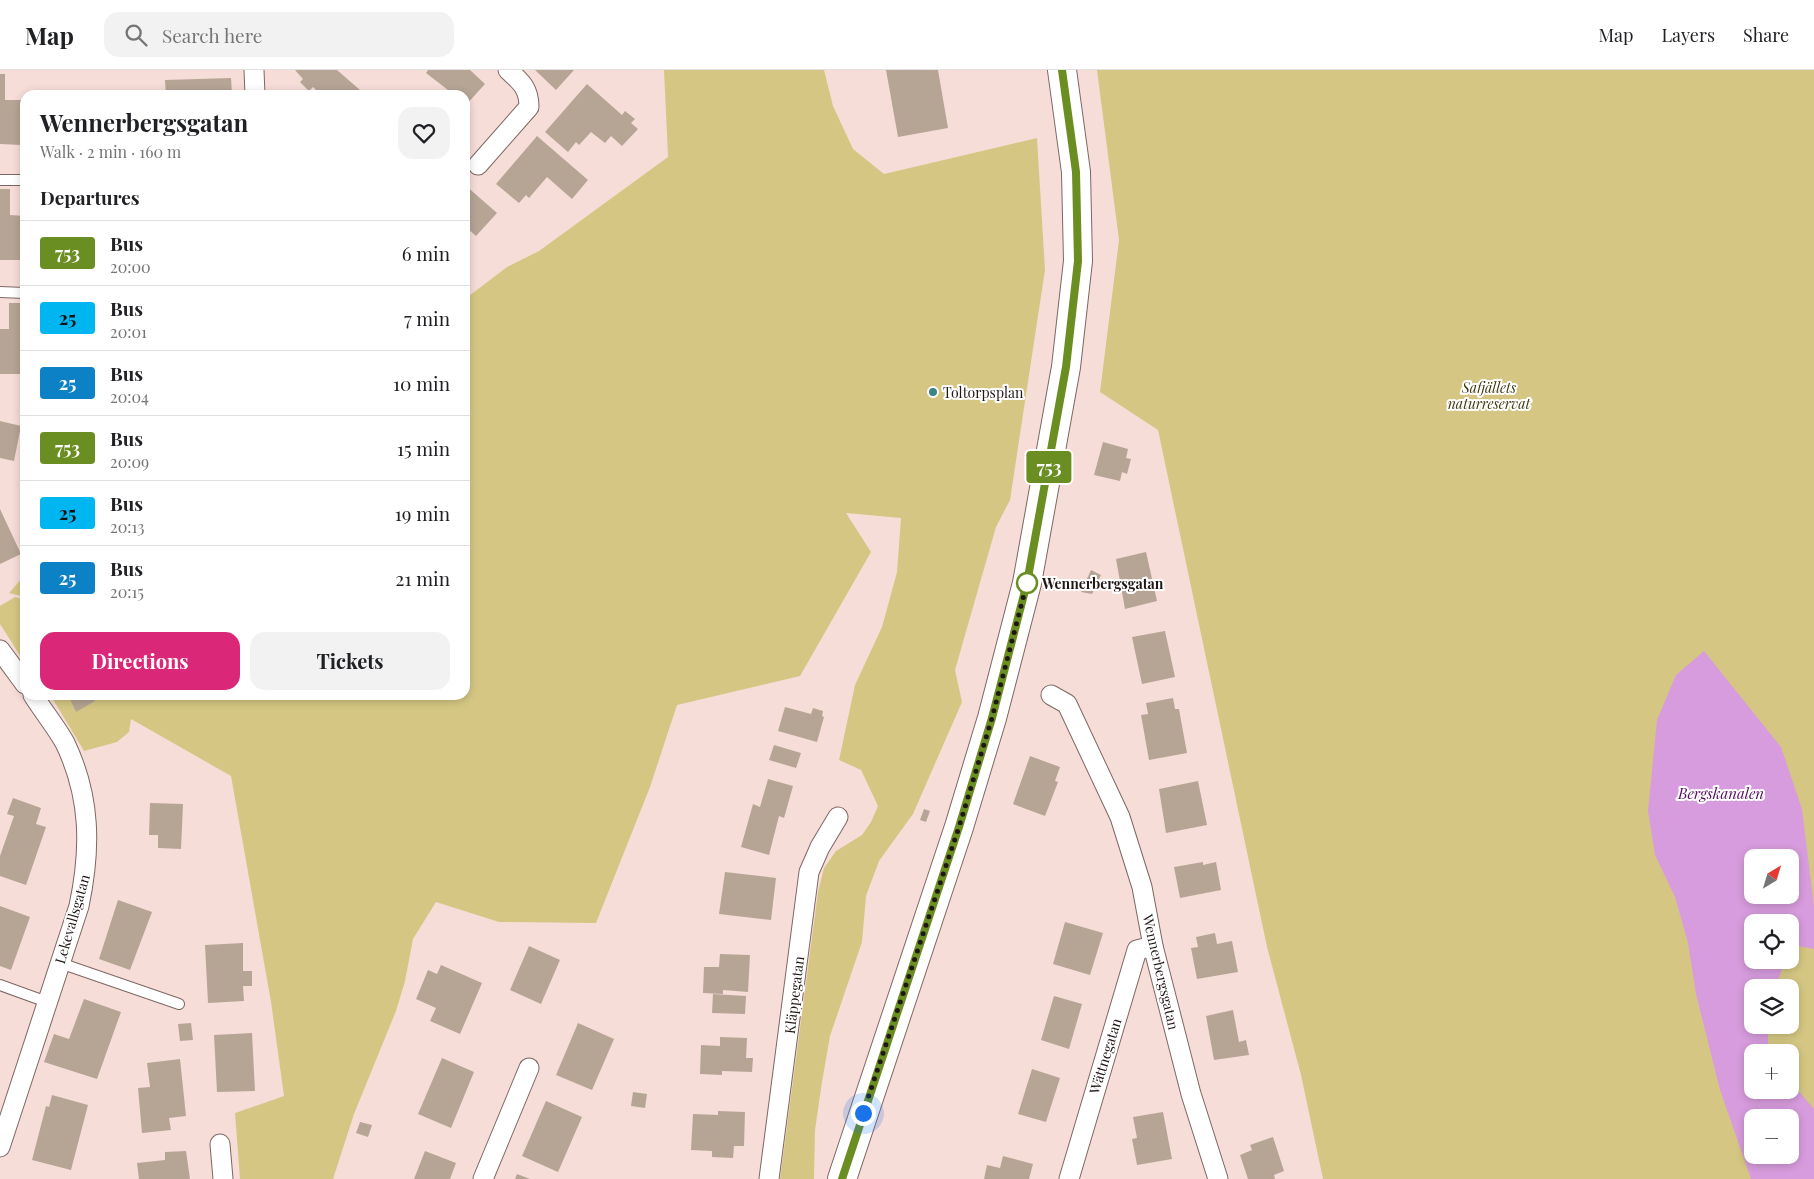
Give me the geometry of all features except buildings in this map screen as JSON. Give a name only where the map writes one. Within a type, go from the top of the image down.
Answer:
[{"type":"street","points":[[254,70],[255,90]]},
{"type":"street","points":[[478,165],[529,106],[526,86],[508,70]]},
{"type":"street","points":[[842,1179],[956,836],[992,718],[1027,583],[1066,367],[1078,261],[1076,172],[1062,70]]},
{"type":"street","points":[[0,650],[20,677]]},
{"type":"street","name":"Wennerbergsgatan","points":[[1051,695],[1068,704],[1120,817],[1142,887],[1154,946],[1190,1094],[1218,1179]]},
{"type":"street","name":"Lekevallsgatan","points":[[0,1147],[79,906],[87,870],[88,839],[84,804],[77,774],[64,742],[36,700]]},
{"type":"street","name":"Kläppegatan","points":[[769,1179],[809,872],[820,847],[838,817]]},
{"type":"street","name":"Wättnegatan","points":[[1069,1179],[1136,950],[1154,946]]},
{"type":"street","points":[[483,1179],[529,1068]]},
{"type":"street","points":[[220,1144],[223,1179]]},
{"type":"lane","points":[[0,180],[20,180]]},
{"type":"lane","points":[[0,292],[20,293]]},
{"type":"lane","points":[[60,963],[179,1004]]},
{"type":"lane","points":[[0,985],[47,1002]]},
{"type":"green space","points":[[664,70],[824,70],[833,106],[853,149],[884,174],[1037,138],[1045,270],[1010,500],[996,527],[955,670],[962,702],[913,814],[879,861],[866,896],[862,942],[830,1036],[815,1130],[814,1179],[780,1179],[818,892],[824,868],[836,851],[862,835],[871,822],[878,806],[861,770],[839,760],[855,685],[882,627],[897,572],[901,518],[846,513],[871,552],[800,676],[677,705],[650,787],[596,923],[499,922],[436,902],[413,939],[405,981],[396,1011],[354,1114],[333,1179],[240,1179],[235,1113],[284,1096],[271,1002],[231,776],[131,719],[129,732],[117,742],[84,751],[53,700],[470,700],[470,295],[507,267],[539,251],[668,157]]},
{"type":"green space","name":"Safjällets naturreservat","points":[[1097,70],[1814,70],[1814,1179],[1323,1179],[1301,1075],[1267,947],[1158,430],[1100,392],[1119,240]]},
{"type":"green space","points":[[20,581],[20,596],[9,593]]},
{"type":"green space","points":[[15,597],[20,598],[20,655],[0,624],[0,606]]},
{"type":"water","name":"Bergskanalen","points":[[1704,651],[1781,747],[1802,809],[1814,906],[1814,949],[1799,946],[1799,914],[1744,914],[1744,969],[1782,969],[1779,979],[1744,979],[1744,1034],[1768,1034],[1768,1044],[1744,1044],[1744,1099],[1799,1099],[1799,1092],[1814,1109],[1814,1179],[1751,1179],[1746,1164],[1799,1164],[1799,1109],[1744,1109],[1744,1159],[1720,1090],[1696,994],[1688,943],[1675,897],[1655,855],[1648,811],[1657,720],[1676,675]]},
{"type":"bus line","name":"753","points":[[842,1179],[946,870],[992,718],[1027,583],[1066,367],[1078,261],[1079,227],[1076,172],[1062,70]]},
{"type":"place","name":"Toltorpsplan","points":[[933,392]]},
{"type":"place","name":"Wennerbergsgatan","points":[[1027,583]]},
{"type":"route","points":[[863,1113],[946,870],[992,718],[1027,583]]}]
